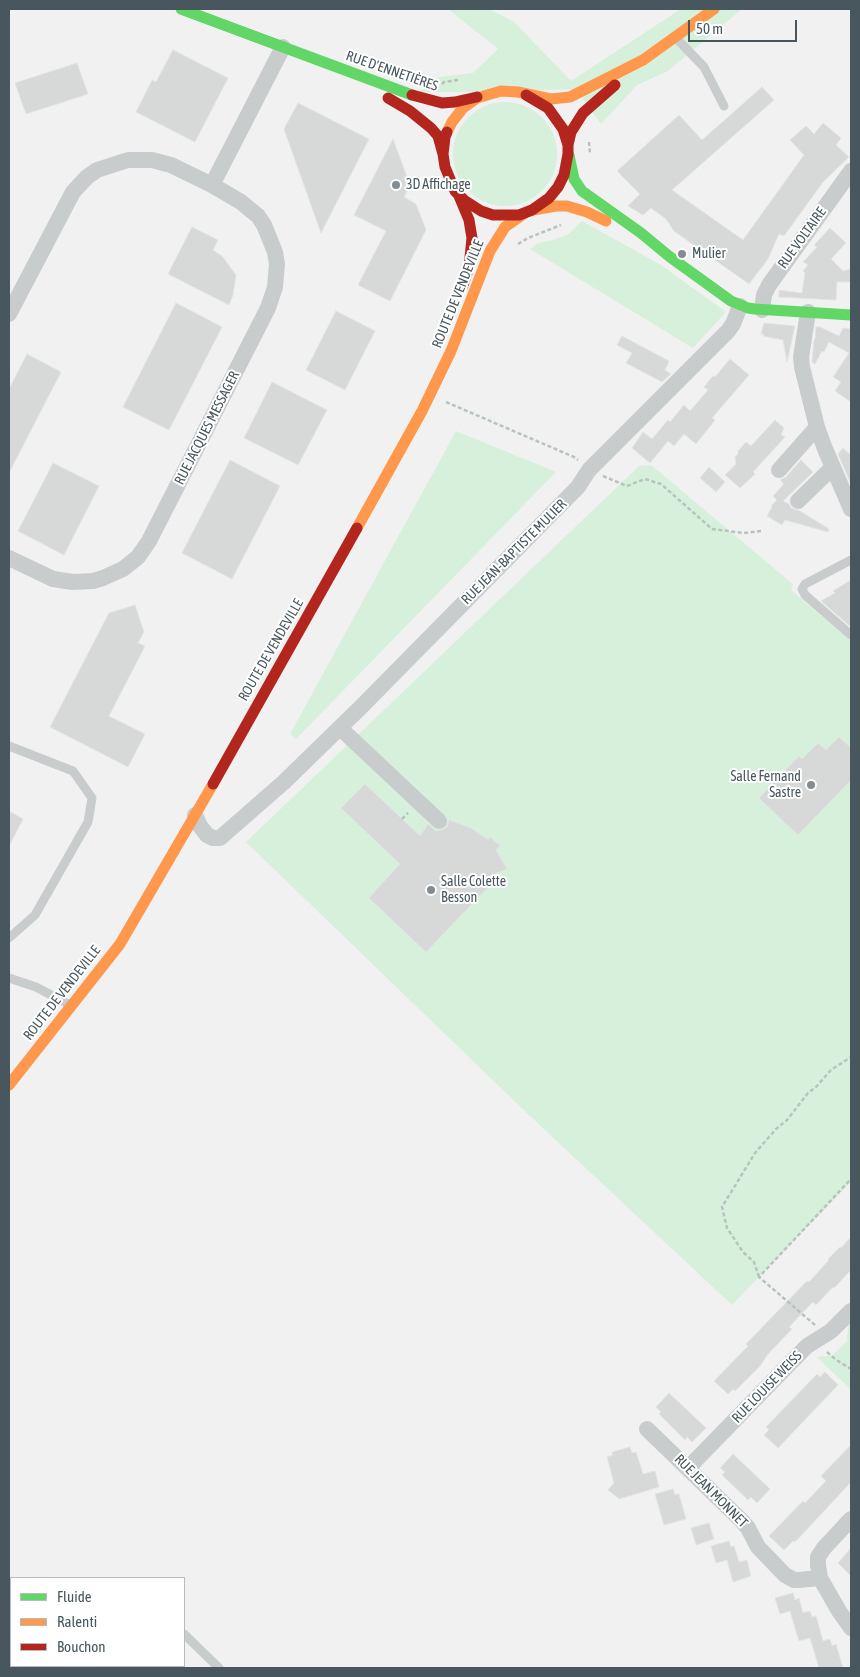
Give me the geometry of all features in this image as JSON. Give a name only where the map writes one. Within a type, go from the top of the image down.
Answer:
[{"type":"main road","name":"RUE D'ENNETIÈRES","points":[[181,9],[320,62],[431,101],[455,102],[484,95]]},
{"type":"main road","points":[[670,257],[601,218],[579,209],[556,206],[506,216],[493,215],[475,208],[460,196],[446,173],[443,154],[444,146],[448,129],[457,114],[469,103],[484,95],[510,91],[551,100],[570,97],[643,60],[714,9]]},
{"type":"main road","points":[[528,212],[549,198],[558,188],[567,168],[571,132],[583,113],[643,60]]},
{"type":"main road","name":"RUE D'ENNETIÈRES","points":[[320,62],[375,90],[421,119],[438,136],[443,154]]},
{"type":"main road","points":[[526,95],[542,102],[554,114],[563,129],[574,179],[582,191],[641,233],[727,299],[740,306],[762,310],[851,315]]},
{"type":"main road","name":"ROUTE DE VENDEVILLE","points":[[459,295],[469,267],[472,247],[470,220],[460,196]]},
{"type":"main road","name":"ROUTE DE VENDEVILLE","points":[[9,1085],[120,944],[333,572],[433,390],[451,351],[490,251],[505,227],[528,212]]},
{"type":"main road","name":"ROUTE DE VENDEVILLE","points":[[416,397],[436,356]]},
{"type":"main road","points":[[115,930],[144,880]]},
{"type":"main road","name":"ROUTE DE VENDEVILLE","points":[[38,1030],[95,960],[107,942]]},
{"type":"street","points":[[212,185],[283,47]]},
{"type":"street","name":"RUE JACQUES MESSAGER","points":[[9,314],[67,200],[80,184],[97,170],[128,160],[152,160],[171,165],[241,202],[258,216],[264,225],[275,252],[277,264],[275,287],[264,316],[149,541],[138,558],[123,569],[103,578],[84,582],[53,579],[9,558]]},
{"type":"street","name":"RUE VOLTAIRE","points":[[762,310],[764,295],[768,285],[851,172]]},
{"type":"street","name":"RUE JEAN-BAPTISTE MULIER","points":[[195,815],[200,826],[208,835],[213,838],[222,837],[284,782],[340,728],[578,486],[589,470],[731,328],[740,306]]},
{"type":"street","points":[[808,312],[801,357],[802,367],[817,427],[851,508]]},
{"type":"street","points":[[779,470],[817,427]]},
{"type":"street","points":[[798,501],[833,468]]},
{"type":"street","points":[[340,728],[438,821]]},
{"type":"street","name":"RUE LOUISE WEISS","points":[[688,1468],[807,1346],[837,1326],[851,1311]]},
{"type":"street","name":"RUE JEAN MONNET","points":[[647,1429],[742,1520],[758,1547],[785,1575],[794,1580],[820,1578]]},
{"type":"street","points":[[851,1520],[818,1556],[820,1578],[851,1628]]},
{"type":"lane","points":[[676,38],[704,67],[724,106]]},
{"type":"lane","points":[[851,560],[805,584],[802,589],[805,595],[851,635]]},
{"type":"lane","points":[[9,746],[73,771],[92,798],[88,822],[35,915],[9,938]]},
{"type":"lane","points":[[9,978],[36,987],[73,1006]]},
{"type":"lane","points":[[185,1635],[219,1668]]},
{"type":"path","points":[[431,101],[438,88],[444,82],[462,80]]},
{"type":"path","points":[[851,1057],[831,1070],[755,1153],[722,1207],[727,1228],[743,1252],[754,1262],[759,1277],[820,1337],[835,1360],[851,1369]]},
{"type":"path","points":[[759,1277],[851,1180]]},
{"type":"green space","points":[[448,9],[489,9],[513,21],[571,81],[681,9],[742,9],[668,71],[637,85],[601,124],[576,89],[419,92],[439,77],[473,73],[498,49]]},
{"type":"green space","points":[[505,102],[525,106],[542,117],[553,134],[557,154],[553,174],[542,191],[525,202],[505,206],[485,202],[468,191],[457,174],[453,154],[457,134],[468,117],[485,106]]},
{"type":"green space","points":[[582,221],[661,265],[726,312],[693,348],[530,249],[538,243],[569,234]]},
{"type":"green space","points":[[456,431],[556,472],[296,739],[290,734]]},
{"type":"green space","points":[[651,465],[793,584],[791,590],[851,641],[851,1182],[732,1305],[530,1116],[246,842],[639,466]]},
{"type":"green space","points":[[851,1322],[851,1398],[850,1389],[817,1357],[833,1355],[847,1341],[848,1325]]},
{"type":"building","points":[[173,50],[228,78],[195,142],[136,112],[152,80],[156,82]]},
{"type":"building","points":[[77,63],[88,94],[26,114],[15,83]]},
{"type":"building","points":[[762,87],[774,100],[672,190],[743,240],[804,155],[790,140],[806,126],[814,134],[823,123],[841,138],[836,145],[849,157],[823,182],[784,236],[779,234],[768,259],[749,284],[674,231],[666,219],[651,208],[643,215],[628,206],[640,194],[617,171],[679,115],[702,140]]},
{"type":"building","points":[[298,103],[369,139],[321,233],[284,129]]},
{"type":"building","points":[[393,139],[410,185],[404,197],[416,204],[426,230],[390,301],[358,285],[386,231],[354,215]]},
{"type":"building","points":[[192,227],[218,240],[213,250],[222,256],[236,275],[233,295],[229,305],[168,274]]},
{"type":"building","points":[[830,228],[846,243],[831,259],[843,271],[851,269],[851,282],[837,282],[836,300],[779,297],[779,290],[802,293],[805,273],[803,271],[808,265],[803,262],[817,247],[814,245]]},
{"type":"building","points":[[176,303],[222,327],[169,430],[123,407]]},
{"type":"building","points":[[336,311],[375,331],[345,390],[306,370]]},
{"type":"building","points":[[764,323],[795,326],[787,362],[783,340],[761,334]]},
{"type":"building","points":[[816,327],[839,336],[843,328],[851,329],[851,402],[835,391],[841,382],[833,377],[849,353],[829,342],[815,364],[812,362]]},
{"type":"building","points":[[622,336],[669,361],[665,370],[671,374],[662,382],[626,363],[632,353],[617,345]]},
{"type":"building","points":[[27,354],[61,372],[9,473],[9,389]]},
{"type":"building","points":[[730,359],[749,375],[712,418],[715,420],[696,444],[684,434],[674,446],[668,441],[650,463],[632,448],[643,432],[652,439],[684,405],[690,411],[708,390],[704,387]]},
{"type":"building","points":[[272,382],[327,410],[298,465],[244,438]]},
{"type":"building","points":[[775,420],[784,428],[781,435],[785,437],[753,472],[755,474],[740,488],[725,475],[736,464],[735,457],[746,442],[751,446]]},
{"type":"building","points":[[843,448],[851,455],[851,484],[838,454]]},
{"type":"building","points":[[230,460],[280,486],[232,579],[182,553]]},
{"type":"building","points":[[801,460],[813,472],[783,501],[789,504],[791,508],[800,511],[829,529],[828,532],[785,520],[782,525],[767,516],[771,506],[777,500],[773,496],[784,484],[780,480],[786,477]]},
{"type":"building","points":[[53,463],[99,486],[64,555],[18,531]]},
{"type":"building","points":[[709,467],[725,482],[716,492],[700,478]]},
{"type":"building","points":[[851,580],[851,627],[821,601]]},
{"type":"building","points":[[135,605],[144,632],[138,643],[145,646],[109,716],[145,734],[128,767],[50,727],[109,613]]},
{"type":"building","name":"Salle Fernand Sastre","points":[[839,737],[851,748],[851,780],[798,835],[759,798],[799,756],[802,759],[818,743],[826,750]]},
{"type":"building","name":"Salle Colette Besson","points":[[365,784],[420,836],[428,824],[436,831],[442,830],[447,827],[449,820],[471,828],[488,840],[490,837],[500,846],[496,850],[507,869],[488,877],[493,882],[426,952],[369,898],[400,864],[341,808]]},
{"type":"building","points":[[9,811],[23,819],[9,846]]},
{"type":"building","points":[[851,1237],[851,1270],[816,1305],[813,1302],[808,1307],[789,1327],[792,1329],[768,1354],[760,1366],[735,1391],[733,1389],[728,1394],[714,1381],[748,1346],[746,1344],[807,1281],[809,1282],[828,1259]]},
{"type":"building","points":[[825,1372],[838,1385],[778,1448],[764,1435],[769,1430],[766,1427],[817,1374],[820,1377]]},
{"type":"building","points":[[669,1393],[706,1428],[692,1442],[687,1437],[685,1440],[659,1414],[661,1412],[656,1407]]},
{"type":"building","points":[[851,1445],[851,1482],[798,1539],[793,1541],[784,1550],[769,1536],[803,1501],[805,1503],[826,1481],[821,1476]]},
{"type":"building","points":[[630,1447],[632,1453],[636,1452],[643,1474],[655,1471],[659,1487],[619,1499],[608,1490],[614,1483],[607,1457],[613,1455],[612,1452]]},
{"type":"building","points":[[733,1454],[770,1489],[757,1503],[751,1497],[748,1500],[722,1475],[725,1472],[720,1468]]},
{"type":"building","points":[[673,1489],[675,1495],[679,1494],[686,1519],[664,1525],[655,1494]]},
{"type":"building","points":[[709,1523],[714,1539],[696,1545],[691,1528]]},
{"type":"building","points":[[729,1541],[731,1547],[734,1546],[739,1562],[747,1560],[751,1576],[733,1582],[727,1560],[716,1563],[711,1546]]},
{"type":"building","points":[[851,1548],[851,1576],[838,1563]]},
{"type":"building","points":[[793,1593],[795,1600],[799,1598],[803,1613],[810,1611],[812,1617],[816,1616],[823,1641],[830,1639],[832,1646],[836,1644],[843,1668],[819,1668],[810,1638],[799,1641],[790,1611],[780,1614],[775,1598]]},
{"type":"traffic: fast","points":[[181,9],[412,95]]},
{"type":"traffic: fast","points":[[569,155],[574,179],[582,191],[731,301],[755,309],[851,315]]},
{"type":"traffic: slow","points":[[447,132],[463,108],[477,98],[501,91],[518,92],[551,99],[570,97],[643,60],[714,9]]},
{"type":"traffic: slow","points":[[533,210],[567,206],[587,212],[606,221]]},
{"type":"traffic: slow","points":[[357,528],[422,411],[451,351],[490,251],[505,227],[525,213]]},
{"type":"traffic: slow","points":[[9,1085],[120,944],[213,784]]},
{"type":"traffic: jam","points":[[568,145],[571,132],[583,113],[615,85]]},
{"type":"traffic: jam","points":[[412,95],[442,103],[477,97]]},
{"type":"traffic: jam","points":[[447,132],[443,154],[445,167],[455,191],[464,200],[481,211],[493,215],[519,215],[532,210],[549,198],[558,187],[564,175],[568,145],[563,129],[548,108],[526,95]]},
{"type":"traffic: jam","points":[[388,98],[410,111],[431,128],[438,136],[443,154]]},
{"type":"traffic: jam","points":[[459,196],[469,220],[472,238],[469,267],[463,285]]},
{"type":"traffic: jam","points":[[213,784],[357,528]]},
{"type":"place","name":"3D Affichage","points":[[396,185]]},
{"type":"place","name":"Mulier","points":[[682,254]]},
{"type":"place","name":"Salle Fernand Sastre","points":[[811,785]]},
{"type":"place","name":"Salle Colette Besson","points":[[431,890]]}]
